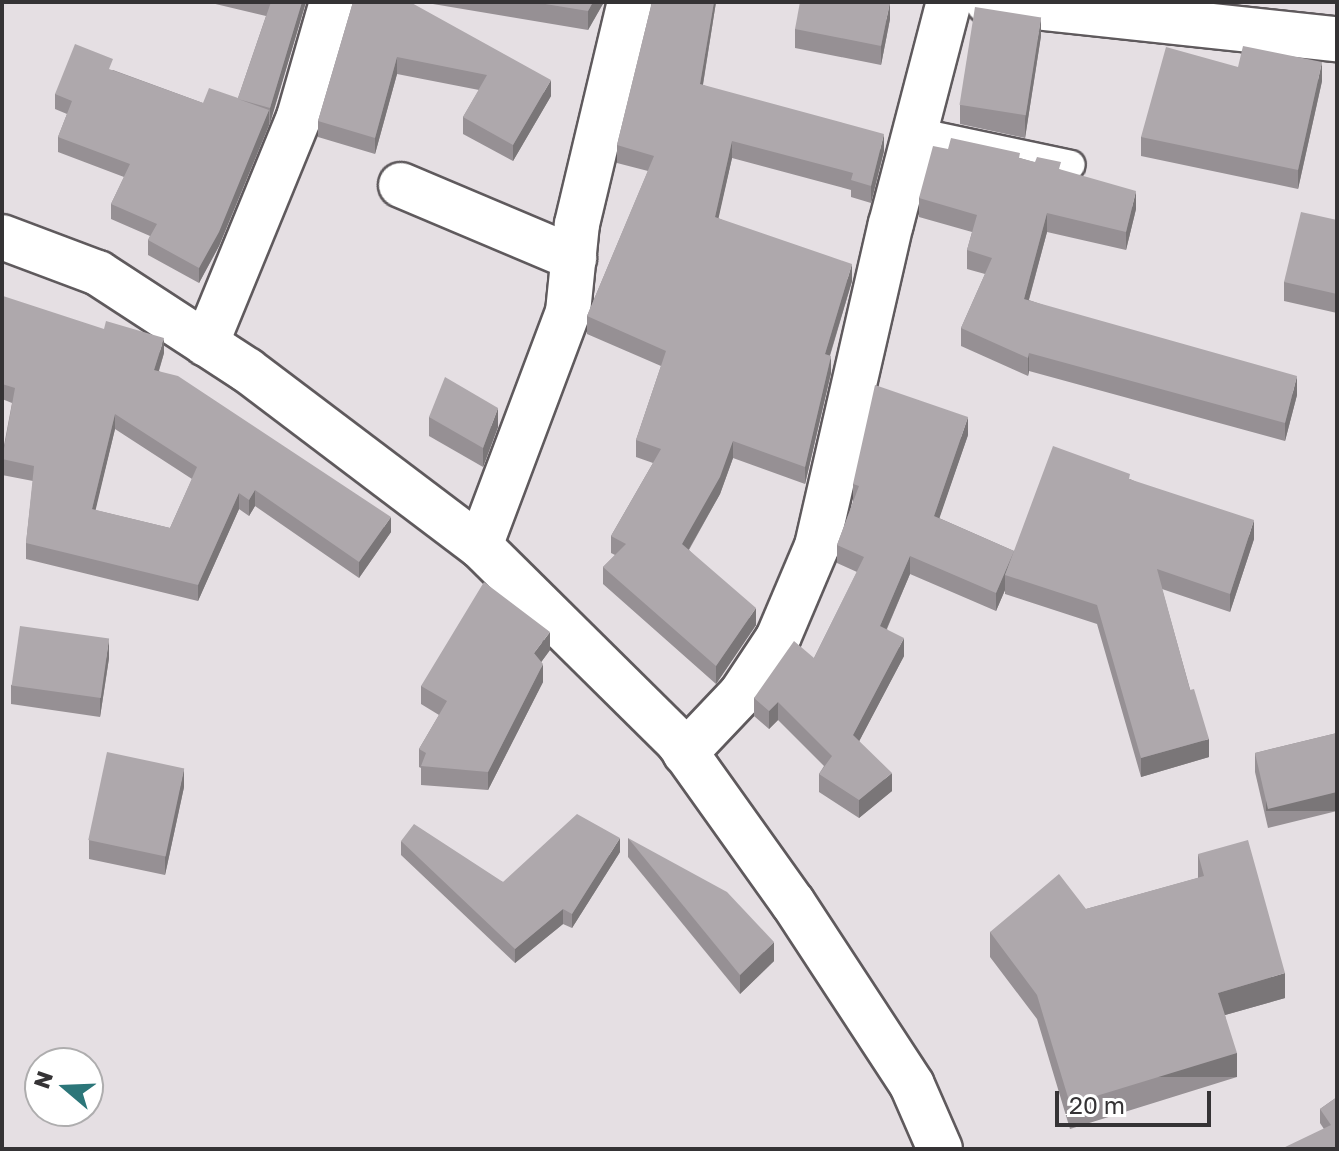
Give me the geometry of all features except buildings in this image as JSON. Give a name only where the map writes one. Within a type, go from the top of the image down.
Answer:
[{"type":"street","points":[[206,344],[299,117],[332,2]]},
{"type":"street","points":[[480,546],[568,312],[577,224],[630,2]]},
{"type":"street","points":[[685,753],[741,694],[778,638],[817,546],[949,2]]},
{"type":"street","points":[[988,2],[1337,39]]},
{"type":"street","points":[[401,185],[574,258]]},
{"type":"street","points":[[2,237],[98,273],[247,370],[480,546],[685,753],[793,903],[912,1085],[940,1149]]},
{"type":"lane","points":[[916,132],[1071,165]]}]
